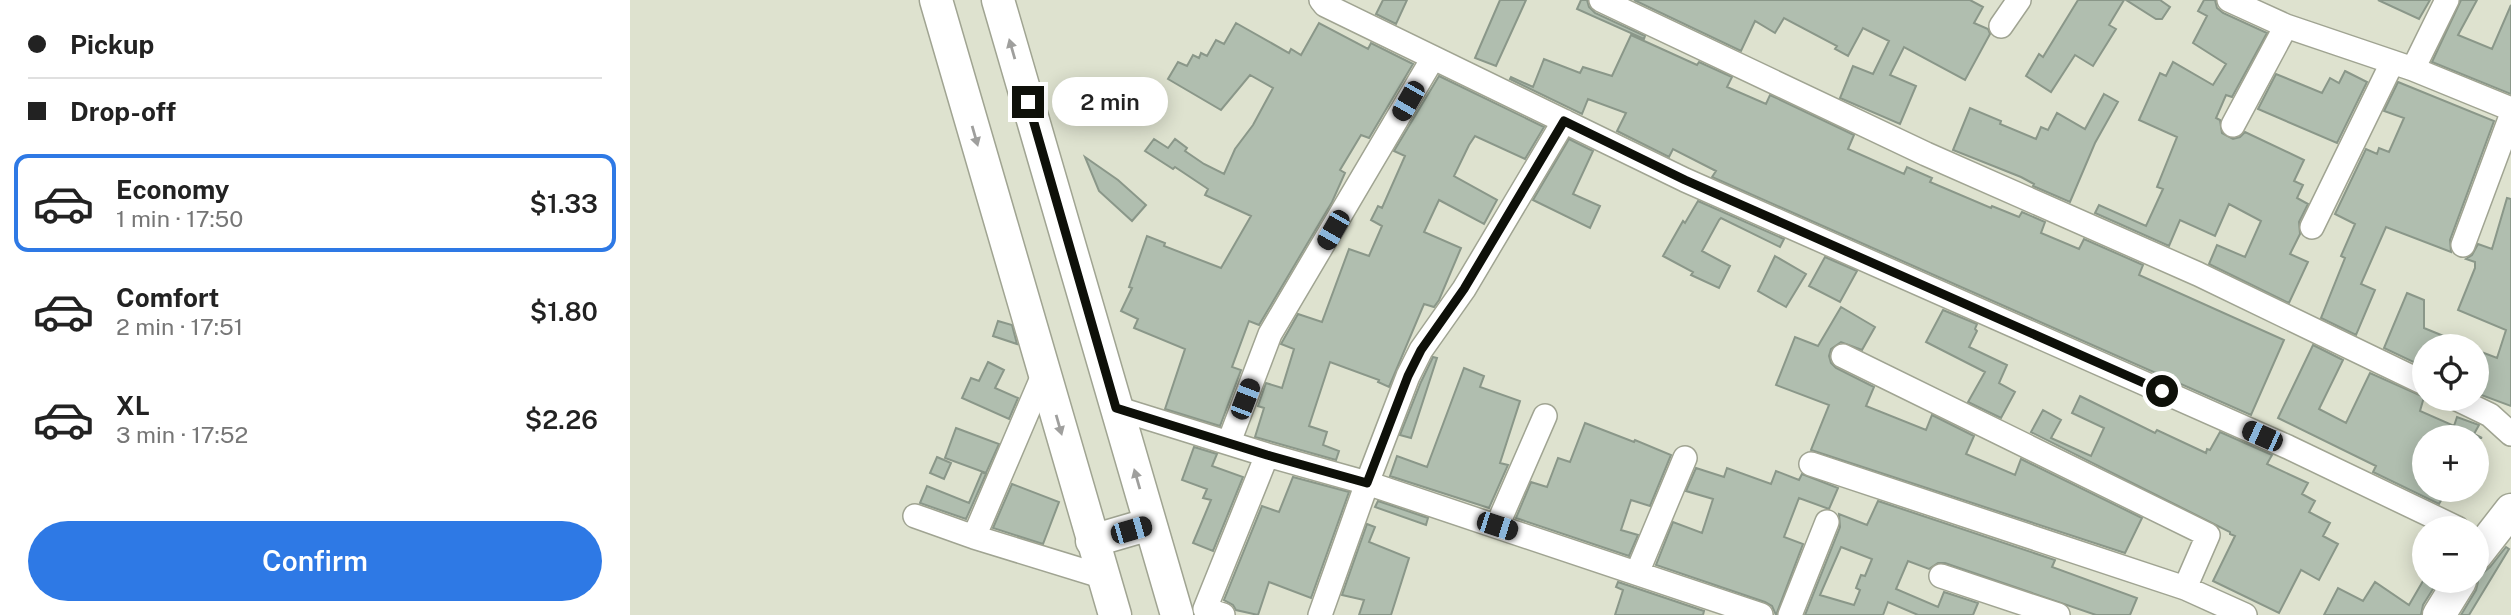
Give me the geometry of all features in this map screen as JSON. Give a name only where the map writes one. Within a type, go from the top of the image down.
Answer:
[{"type":"street","points":[[936,0],[1115,615]]},
{"type":"street","points":[[998,0],[1177,615]]},
{"type":"street","points":[[1321,0],[1325,5],[1685,180],[2444,516]]},
{"type":"street","points":[[1601,0],[1926,155],[2198,274],[2412,377]]},
{"type":"street","points":[[2001,26],[2019,0]]},
{"type":"street","points":[[2229,0],[2286,26],[2403,66],[2511,109]]},
{"type":"street","points":[[2312,227],[2403,66],[2447,0]]},
{"type":"street","points":[[2233,125],[2286,26]]},
{"type":"street","points":[[1229,442],[1269,334],[1433,58]]},
{"type":"street","points":[[2463,244],[2511,116]]},
{"type":"street","points":[[1320,615],[1408,376],[1421,350],[1464,289],[1564,121]]},
{"type":"street","points":[[1843,356],[2208,535],[2185,588]]},
{"type":"street","points":[[974,537],[1044,373]]},
{"type":"street","points":[[1116,408],[1367,483],[1761,615]]},
{"type":"street","points":[[2482,411],[2511,434]]},
{"type":"street","points":[[1497,526],[1545,416]]},
{"type":"street","points":[[1223,615],[1205,610],[1267,455]]},
{"type":"street","points":[[1637,573],[1685,457]]},
{"type":"street","points":[[1811,464],[2185,588],[2245,615]]},
{"type":"street","points":[[915,516],[1104,577]]},
{"type":"street","points":[[1790,615],[1827,522]]},
{"type":"street","points":[[1092,541],[1150,524]]},
{"type":"street","points":[[1941,576],[2058,615]]},
{"type":"street","points":[[2439,615],[2453,593]]},
{"type":"building","points":[[1383,0],[1407,0],[1396,24],[1376,14]]},
{"type":"building","points":[[1500,0],[1526,0],[1496,66],[1475,58]]},
{"type":"building","points":[[1581,0],[1587,0],[1595,13],[1645,36],[1644,39],[1577,9]]},
{"type":"building","points":[[1634,0],[1970,0],[1983,7],[1974,23],[1988,29],[1990,34],[1965,80],[1904,47],[1890,75],[1916,86],[1900,124],[1840,98],[1853,66],[1873,74],[1889,41],[1863,28],[1848,56],[1835,49],[1837,46],[1784,18],[1775,33],[1755,21],[1741,51]]},
{"type":"building","points":[[2078,0],[2124,0],[2109,25],[2116,29],[2093,66],[2075,55],[2051,92],[2026,76],[2039,54],[2043,57]]},
{"type":"building","points":[[2126,0],[2160,0],[2170,7],[2162,19],[2156,19]]},
{"type":"building","points":[[2204,0],[2215,0],[2217,8],[2223,13],[2267,33],[2232,97],[2226,95],[2216,118],[2220,120],[2222,133],[2233,139],[2245,132],[2304,160],[2294,181],[2303,185],[2297,198],[2308,204],[2299,222],[2300,234],[2290,254],[2308,262],[2289,303],[2209,264],[2217,245],[2245,257],[2261,221],[2229,204],[2215,236],[2180,220],[2169,246],[2095,213],[2099,205],[2146,226],[2163,189],[2157,187],[2177,137],[2139,120],[2160,73],[2166,76],[2173,62],[2213,85],[2226,64],[2193,43],[2207,16],[2198,11]]},
{"type":"building","points":[[2378,0],[2430,0],[2419,19]]},
{"type":"building","points":[[2461,0],[2477,0],[2458,35],[2492,49],[2511,5],[2511,94],[2432,62]]},
{"type":"building","points":[[1236,23],[1289,53],[1291,49],[1301,55],[1319,23],[1368,49],[1371,43],[1413,64],[1369,138],[1361,135],[1340,170],[1345,173],[1332,202],[1259,325],[1249,321],[1232,367],[1241,370],[1220,426],[1165,409],[1185,349],[1134,328],[1138,319],[1121,311],[1132,288],[1129,287],[1147,236],[1165,243],[1164,246],[1221,268],[1251,216],[1205,195],[1208,189],[1145,151],[1154,139],[1168,148],[1175,139],[1187,148],[1185,151],[1224,174],[1235,149],[1253,125],[1273,88],[1250,75],[1221,110],[1168,79],[1178,62],[1187,66],[1193,55],[1199,58],[1201,53],[1207,56],[1216,40],[1224,44]]},
{"type":"building","points":[[1631,35],[1697,65],[1699,62],[1732,77],[1727,87],[1766,104],[1770,95],[1854,135],[1848,149],[1904,174],[1907,167],[1932,178],[1930,182],[1991,208],[1992,206],[2019,217],[2022,212],[2045,222],[2041,233],[2079,249],[2084,239],[2143,265],[2139,275],[2284,340],[2251,415],[1712,177],[1716,171],[1673,149],[1669,157],[1617,131],[1626,113],[1588,99],[1582,114],[1510,79],[1511,77],[1533,87],[1544,59],[1580,73],[1583,67],[1612,76]]},
{"type":"building","points":[[2345,71],[2367,82],[2337,143],[2258,109],[2276,74],[2322,93],[2330,78],[2339,83]]},
{"type":"building","points":[[1439,76],[1544,127],[1525,159],[1475,136],[1469,145],[1454,176],[1497,200],[1484,224],[1439,200],[1424,232],[1461,248],[1439,300],[1434,307],[1424,304],[1389,387],[1378,382],[1379,380],[1330,362],[1309,426],[1327,432],[1323,445],[1339,451],[1336,460],[1255,437],[1264,408],[1258,406],[1266,383],[1282,388],[1294,349],[1281,344],[1298,314],[1322,322],[1349,249],[1369,256],[1382,226],[1371,220],[1378,206],[1382,208],[1405,156],[1394,151]]},
{"type":"building","points":[[2398,82],[2494,121],[2450,240],[2451,252],[2386,227],[2361,284],[2375,290],[2356,335],[2321,318],[2345,258],[2341,256],[2355,224],[2335,214],[2366,149],[2377,154],[2379,148],[2389,152],[2404,118],[2384,111]]},
{"type":"building","points":[[2104,94],[2118,102],[2095,143],[2070,202],[2033,186],[2034,184],[2021,177],[1953,150],[1970,108],[2036,139],[2041,127],[2048,130],[2057,113],[2085,129]]},
{"type":"building","points":[[1569,139],[1593,151],[1573,194],[1600,206],[1590,228],[1533,200]]},
{"type":"building","points":[[1085,157],[1118,180],[1146,205],[1132,221],[1099,191]]},
{"type":"building","points":[[2507,198],[2511,199],[2511,406],[2489,398],[2489,355],[2497,358],[2506,330],[2458,310],[2475,268],[2475,262],[2466,259],[2472,255],[2478,244],[2492,249]]},
{"type":"building","points":[[1698,201],[1784,239],[1780,247],[1721,218],[1702,251],[1730,266],[1719,288],[1691,275],[1693,272],[1663,256]]},
{"type":"building","points":[[1775,256],[1806,274],[1786,307],[1758,291]]},
{"type":"building","points":[[1825,257],[1857,271],[1840,302],[1809,286]]},
{"type":"building","points":[[2407,293],[2424,300],[2424,328],[2439,334],[2412,334],[2412,361],[2384,348]]},
{"type":"building","points":[[1841,307],[1875,327],[1862,350],[1841,342],[1831,349],[1829,356],[1836,368],[1874,387],[1866,406],[1926,430],[1932,415],[1974,436],[1966,454],[2015,475],[2021,459],[2142,518],[2125,553],[1811,450],[1829,405],[1776,385],[1795,337],[1818,346]]},
{"type":"building","points":[[1943,310],[1977,324],[1977,331],[1969,347],[2007,365],[1999,383],[2015,392],[2001,418],[1968,402],[1985,372],[1926,342]]},
{"type":"building","points":[[998,321],[1012,325],[1017,344],[993,336]]},
{"type":"building","points":[[2313,345],[2343,360],[2319,409],[2346,423],[2370,373],[2412,392],[2412,411],[2420,411],[2452,425],[2412,425],[2412,491],[2373,472],[2376,466],[2278,418]]},
{"type":"building","points":[[1433,357],[1437,358],[1411,438],[1400,435],[1421,382]]},
{"type":"building","points":[[988,362],[1004,370],[995,388],[1018,398],[1009,419],[962,398],[971,378],[979,381]]},
{"type":"building","points":[[1464,368],[1484,376],[1480,387],[1520,401],[1500,463],[1508,465],[1489,508],[1390,476],[1397,456],[1427,467]]},
{"type":"building","points":[[2080,396],[2155,433],[2157,430],[2206,453],[2220,432],[2272,455],[2267,464],[2308,483],[2302,494],[2315,501],[2309,512],[2330,523],[2323,536],[2338,544],[2319,580],[2301,570],[2279,613],[2213,581],[2235,536],[2031,432],[2043,410],[2061,420],[2051,438],[2091,456],[2104,428],[2072,413]]},
{"type":"building","points":[[2457,417],[2479,425],[2454,425]]},
{"type":"building","points":[[1585,423],[1671,455],[1650,506],[1631,500],[1621,530],[1638,535],[1629,556],[1516,518],[1531,482],[1547,487],[1558,458],[1570,462]]},
{"type":"building","points":[[956,428],[999,444],[986,473],[945,458]]},
{"type":"building","points":[[1194,447],[1217,454],[1212,466],[1243,477],[1213,551],[1193,543],[1211,500],[1203,498],[1207,489],[1182,480]]},
{"type":"building","points":[[937,457],[951,463],[944,479],[930,473]]},
{"type":"building","points":[[1696,468],[1724,477],[1727,468],[1771,484],[1776,471],[1799,480],[1802,474],[1838,488],[1829,509],[1799,498],[1784,537],[1803,544],[1776,615],[1772,606],[1765,602],[1656,565],[1673,522],[1702,533],[1713,499],[1686,491]]},
{"type":"building","points":[[982,472],[986,474],[966,519],[920,503],[927,486],[969,503]]},
{"type":"building","points":[[1293,477],[1349,492],[1311,598],[1269,582],[1258,615],[1236,610],[1224,600],[1262,506],[1279,512]]},
{"type":"building","points":[[1012,484],[1059,502],[1043,544],[993,528]]},
{"type":"building","points":[[1378,501],[1428,518],[1426,525],[1375,507]]},
{"type":"building","points":[[1878,501],[2055,560],[2052,567],[2137,598],[2130,615],[2096,615],[1945,563],[1938,563],[1929,569],[1908,561],[1896,589],[1938,607],[1944,592],[1978,603],[1973,615],[1918,615],[1888,602],[1883,615],[1805,615],[1840,527],[1839,514],[1867,525]],"holes":[[[1841,547],[1872,559],[1865,576],[1861,575],[1856,588],[1860,590],[1854,605],[1820,595]]]},
{"type":"building","points":[[1367,524],[1375,527],[1369,542],[1409,558],[1391,615],[1359,615],[1364,600],[1342,595]]},
{"type":"building","points":[[2506,547],[2509,549],[2489,582],[2490,567]]},
{"type":"building","points":[[1618,582],[1704,611],[1703,615],[1615,615],[1623,590],[1616,587]]},
{"type":"building","points":[[2375,582],[2409,605],[2416,593],[2430,593],[2423,605],[2421,615],[2324,615],[2338,588],[2363,601]]},
{"type":"building","points":[[2474,593],[2482,593],[2469,615],[2461,615]]},
{"type":"route","points":[[1028,102],[1116,408],[1367,483],[1408,376],[1421,350],[1464,289],[1564,121],[1685,180],[2162,391]]}]
